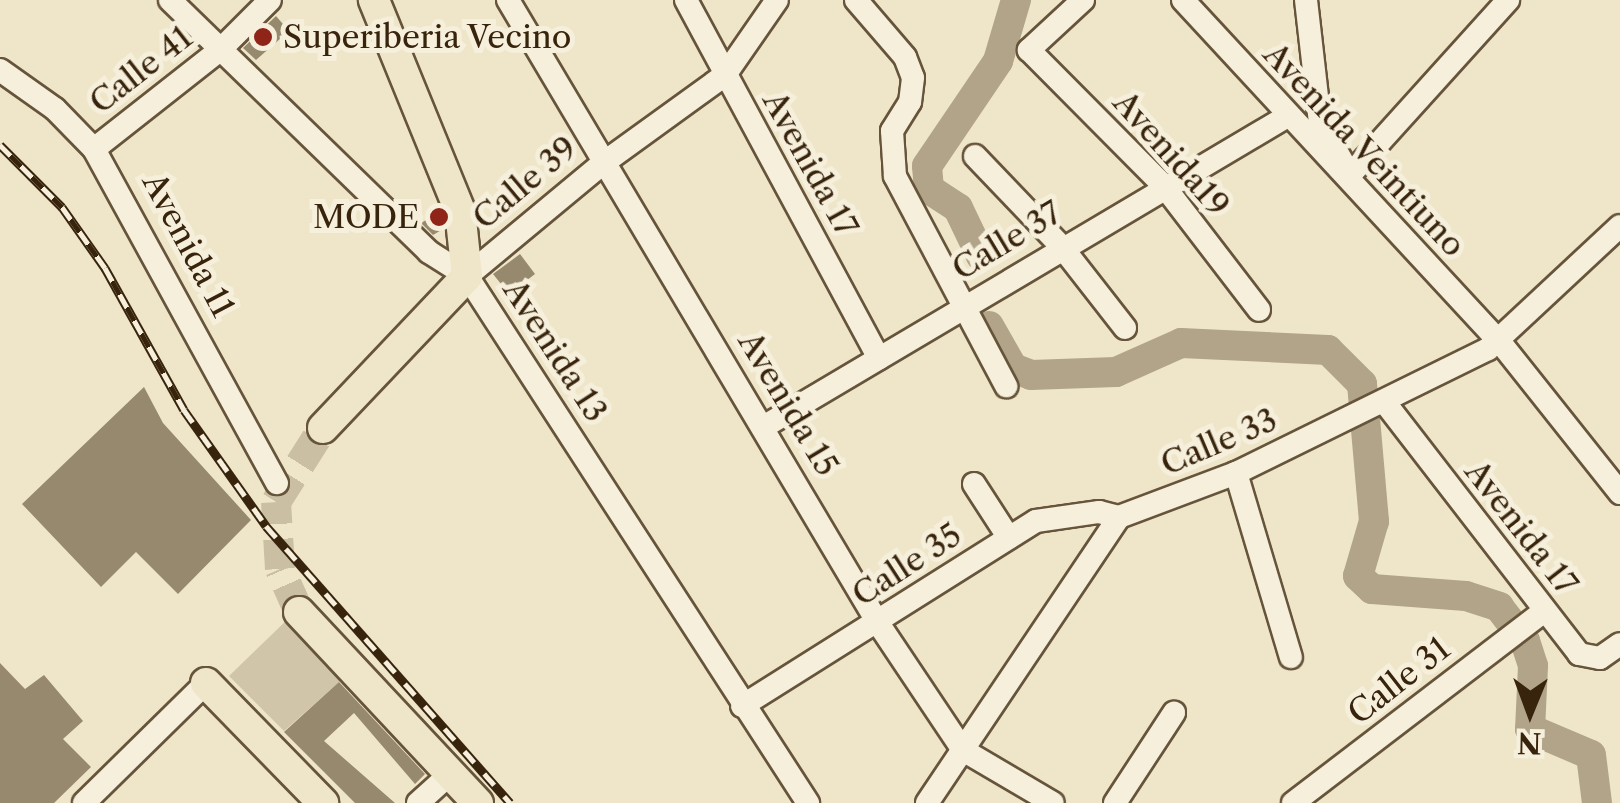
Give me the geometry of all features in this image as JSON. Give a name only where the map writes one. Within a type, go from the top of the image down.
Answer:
[{"type":"main road","points":[[374,0],[460,211],[467,276]]},
{"type":"main road","name":"Calle 39","points":[[323,428],[467,276]]},
{"type":"main road","points":[[299,612],[478,803]]},
{"type":"main road","points":[[206,683],[323,803]]},
{"type":"street","name":"Avenida 13","points":[[170,0],[429,252],[467,276],[808,803]]},
{"type":"street","name":"Calle 41","points":[[94,148],[221,49],[270,0]]},
{"type":"street","name":"Avenida 15","points":[[508,0],[602,164],[765,426],[878,623],[963,750],[1053,803]]},
{"type":"street","name":"Avenida 17","points":[[686,0],[879,358]]},
{"type":"street","name":"Calle 39","points":[[467,276],[602,164],[725,75],[777,0]]},
{"type":"street","points":[[856,0],[909,67],[910,102],[892,132],[895,176],[961,308],[1006,386]]},
{"type":"street","name":"Avenida19","points":[[1083,0],[1028,47],[1164,186],[1259,310]]},
{"type":"street","name":"Avenida Veintiuno","points":[[1184,0],[1286,117],[1350,175],[1500,342],[1620,492]]},
{"type":"street","points":[[1306,0],[1320,122],[1350,175],[1508,0]]},
{"type":"street","name":"Avenida 11","points":[[0,70],[55,109],[94,148],[278,483]]},
{"type":"street","name":"Calle 37","points":[[765,426],[1062,246],[1286,117]]},
{"type":"street","points":[[976,156],[1062,246],[1126,328]]},
{"type":"street","name":"Calle 33","points":[[1118,517],[1236,473],[1386,404],[1500,342],[1620,226]]},
{"type":"street","name":"Avenida 17","points":[[1386,404],[1544,610],[1587,658],[1600,658],[1620,644]]},
{"type":"street","points":[[1236,473],[1291,657]]},
{"type":"street","points":[[974,484],[1009,538]]},
{"type":"street","name":"Calle 35","points":[[742,706],[1009,538],[1053,516],[1118,517]]},
{"type":"street","points":[[927,803],[1118,517]]},
{"type":"street","name":"Calle 31","points":[[1293,803],[1544,610]]},
{"type":"street","points":[[84,803],[206,683]]},
{"type":"street","points":[[1114,803],[1174,713]]},
{"type":"street","points":[[418,803],[450,774]]},
{"type":"shaded area","points":[[291,616],[347,675],[284,731],[229,676]]},
{"type":"building","name":"Superiberia Vecino","points":[[276,16],[289,31],[256,60],[243,48]]},
{"type":"building","name":"MODE","points":[[440,212],[443,229],[433,235],[421,223]]},
{"type":"building","points":[[520,254],[535,274],[509,294],[493,274]]},
{"type":"building","points":[[144,387],[163,423],[251,520],[178,594],[136,552],[101,587],[22,504]]},
{"type":"building","points":[[0,663],[25,689],[44,675],[83,721],[63,739],[91,767],[54,803],[0,803]]},
{"type":"building","points":[[339,682],[425,774],[415,784],[354,713],[324,741],[395,803],[355,803],[284,732]]},
{"type":"waterway","points":[[981,256],[958,208],[929,189],[927,166],[998,61],[1016,0]]},
{"type":"waterway","points":[[989,326],[1013,368],[1031,375],[1116,372],[1181,343],[1328,350],[1362,384],[1374,521],[1358,576],[1372,589],[1466,596],[1499,607],[1525,641],[1533,666],[1530,729],[1591,755],[1597,803]]},
{"type":"tunnel","points":[[299,612],[280,569],[276,502],[323,428]]},
{"type":"railway","points":[[0,145],[62,207],[105,268],[184,410],[266,526],[510,803]]},
{"type":"place","name":"Superiberia Vecino","points":[[263,37]]},
{"type":"place","name":"MODE","points":[[439,217]]}]
